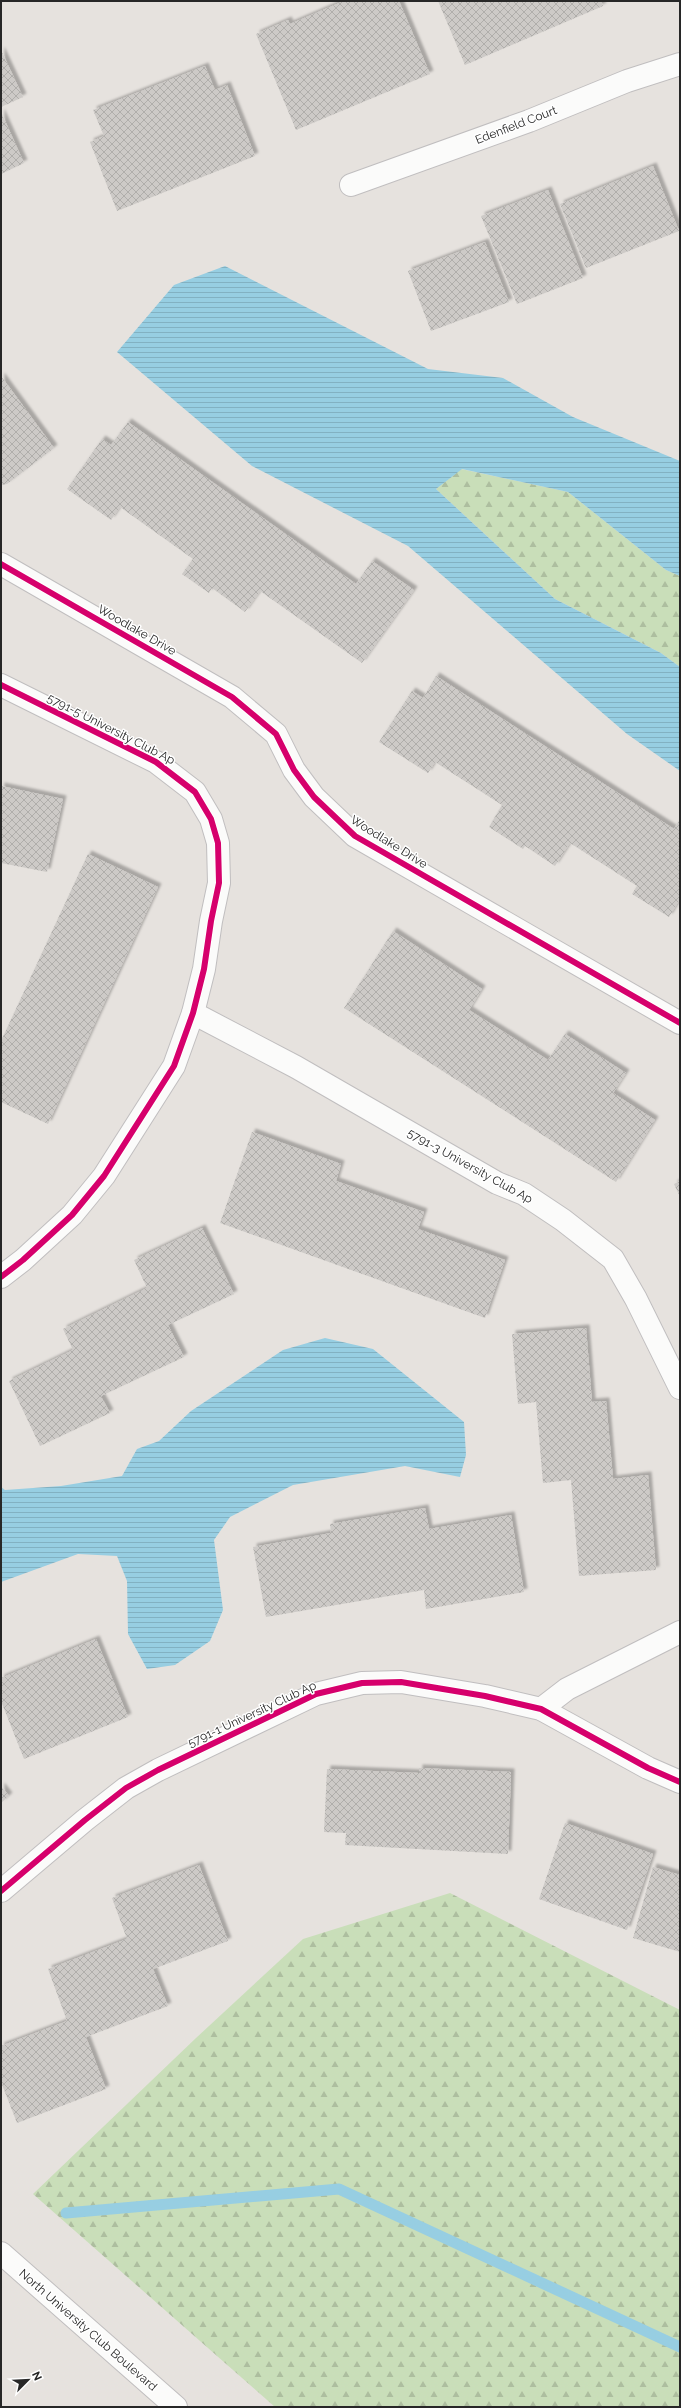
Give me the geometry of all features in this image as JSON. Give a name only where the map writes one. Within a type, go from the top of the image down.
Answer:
[{"type":"street","name":"Edenfield Court","points":[[351,185],[529,121],[627,81],[680,64]]},
{"type":"street","name":"Woodlake Drive","points":[[1,564],[232,696],[276,734],[294,770],[314,797],[355,836],[680,1023]]},
{"type":"street","name":"5791-5 University Club Ap","points":[[1,685],[156,762],[195,792],[211,819],[218,843],[219,883],[211,921],[204,969],[193,1013],[174,1066],[104,1176],[72,1215],[24,1260],[1,1277]]},
{"type":"street","name":"5791-3 University Club Ap","points":[[193,1013],[296,1067],[497,1183],[524,1194],[563,1220],[613,1259],[636,1299],[680,1388]]},
{"type":"street","points":[[541,1709],[567,1689],[680,1632]]},
{"type":"street","name":"5791-1 University Club Ap","points":[[1,1891],[126,1788],[158,1770],[316,1694],[362,1683],[401,1682],[486,1696],[541,1709],[648,1768],[680,1782]]},
{"type":"street","name":"North University Club Boulevard","points":[[1,2253],[176,2407]]},
{"type":"green space","points":[[461,469],[568,492],[666,570],[680,576],[680,667],[661,653],[555,599],[436,489]]},
{"type":"green space","points":[[450,1893],[680,2010],[680,2407],[275,2407],[33,2194],[196,2038],[303,1939]]},
{"type":"water","points":[[225,266],[428,369],[503,378],[573,417],[680,461],[680,576],[666,570],[568,492],[462,469],[436,489],[555,599],[661,653],[680,667],[680,771],[627,734],[408,546],[252,466],[117,352],[174,285]]},
{"type":"water","points":[[325,1338],[373,1349],[464,1422],[466,1455],[460,1477],[405,1466],[293,1485],[230,1517],[214,1540],[223,1610],[210,1641],[175,1665],[147,1669],[128,1634],[127,1581],[117,1556],[78,1554],[1,1582],[1,1487],[5,1490],[61,1486],[122,1476],[137,1449],[159,1441],[191,1411],[283,1350]]},
{"type":"building","points":[[344,1],[399,1],[430,74],[296,130],[256,34],[288,20],[290,24]]},
{"type":"building","points":[[438,1],[601,1],[603,6],[465,65]]},
{"type":"building","points":[[1,50],[23,97],[1,107]]},
{"type":"building","points":[[205,66],[215,90],[227,85],[255,156],[117,211],[90,142],[104,136],[93,110]]},
{"type":"building","points":[[1,112],[24,163],[1,174]]},
{"type":"building","points":[[653,166],[679,231],[586,268],[560,204]]},
{"type":"building","points":[[548,190],[583,278],[517,304],[481,216]]},
{"type":"building","points":[[485,242],[509,302],[431,331],[408,271]]},
{"type":"building","points":[[1,376],[54,448],[7,484],[1,485]]},
{"type":"building","points":[[128,422],[356,584],[372,561],[414,590],[362,663],[260,591],[245,612],[212,588],[209,593],[182,574],[193,559],[120,507],[111,520],[67,489],[102,439],[111,445]]},
{"type":"building","points":[[436,676],[674,829],[680,819],[680,899],[669,917],[632,894],[637,886],[570,843],[555,866],[525,846],[523,849],[489,827],[502,805],[435,762],[428,773],[379,742],[412,691],[423,698]]},
{"type":"building","points":[[1,786],[63,799],[47,872],[1,863]]},
{"type":"building","points":[[88,854],[158,887],[48,1124],[1,1102],[1,1041]]},
{"type":"building","points":[[393,931],[482,989],[469,1010],[548,1060],[565,1034],[626,1073],[613,1093],[655,1120],[616,1182],[344,1008]]},
{"type":"building","points":[[252,1132],[341,1164],[336,1181],[424,1212],[418,1229],[505,1260],[485,1318],[220,1223]]},
{"type":"building","points":[[680,1181],[680,1197],[674,1184]]},
{"type":"building","points":[[202,1228],[234,1294],[168,1325],[184,1357],[101,1396],[110,1413],[40,1446],[9,1381],[73,1350],[63,1329],[147,1288],[134,1260]]},
{"type":"building","points":[[586,1328],[592,1402],[606,1401],[613,1479],[648,1475],[656,1570],[579,1576],[571,1480],[543,1483],[536,1402],[518,1404],[512,1334]]},
{"type":"building","points":[[425,1508],[429,1529],[511,1515],[524,1592],[426,1609],[424,1590],[266,1617],[253,1547],[331,1533],[330,1524]]},
{"type":"building","points":[[96,1639],[128,1717],[24,1759],[1,1701],[1,1678]]},
{"type":"building","points":[[419,1768],[511,1772],[508,1854],[345,1845],[346,1833],[324,1832],[327,1769],[419,1773]]},
{"type":"building","points":[[1,1786],[9,1796],[1,1803]]},
{"type":"building","points":[[565,1823],[653,1854],[627,1930],[539,1899]]},
{"type":"building","points":[[199,1865],[228,1941],[153,1969],[168,2006],[86,2037],[106,2089],[17,2123],[1,2082],[1,2046],[67,2021],[48,1969],[127,1939],[112,1898]]},
{"type":"building","points":[[653,1867],[680,1875],[680,1952],[633,1938]]},
{"type":"waterway","points":[[66,2213],[339,2189],[680,2347]]},
{"type":"cycle path","points":[[1,564],[232,697],[276,734],[294,770],[314,797],[355,836],[680,1023]]},
{"type":"cycle path","points":[[1,685],[156,762],[195,792],[211,819],[218,843],[219,883],[211,921],[204,969],[193,1013],[174,1066],[104,1176],[72,1215],[23,1260],[1,1277]]},
{"type":"cycle path","points":[[1,1891],[85,1820],[126,1788],[158,1770],[316,1694],[362,1683],[401,1682],[485,1696],[541,1709],[648,1768],[680,1782]]}]
